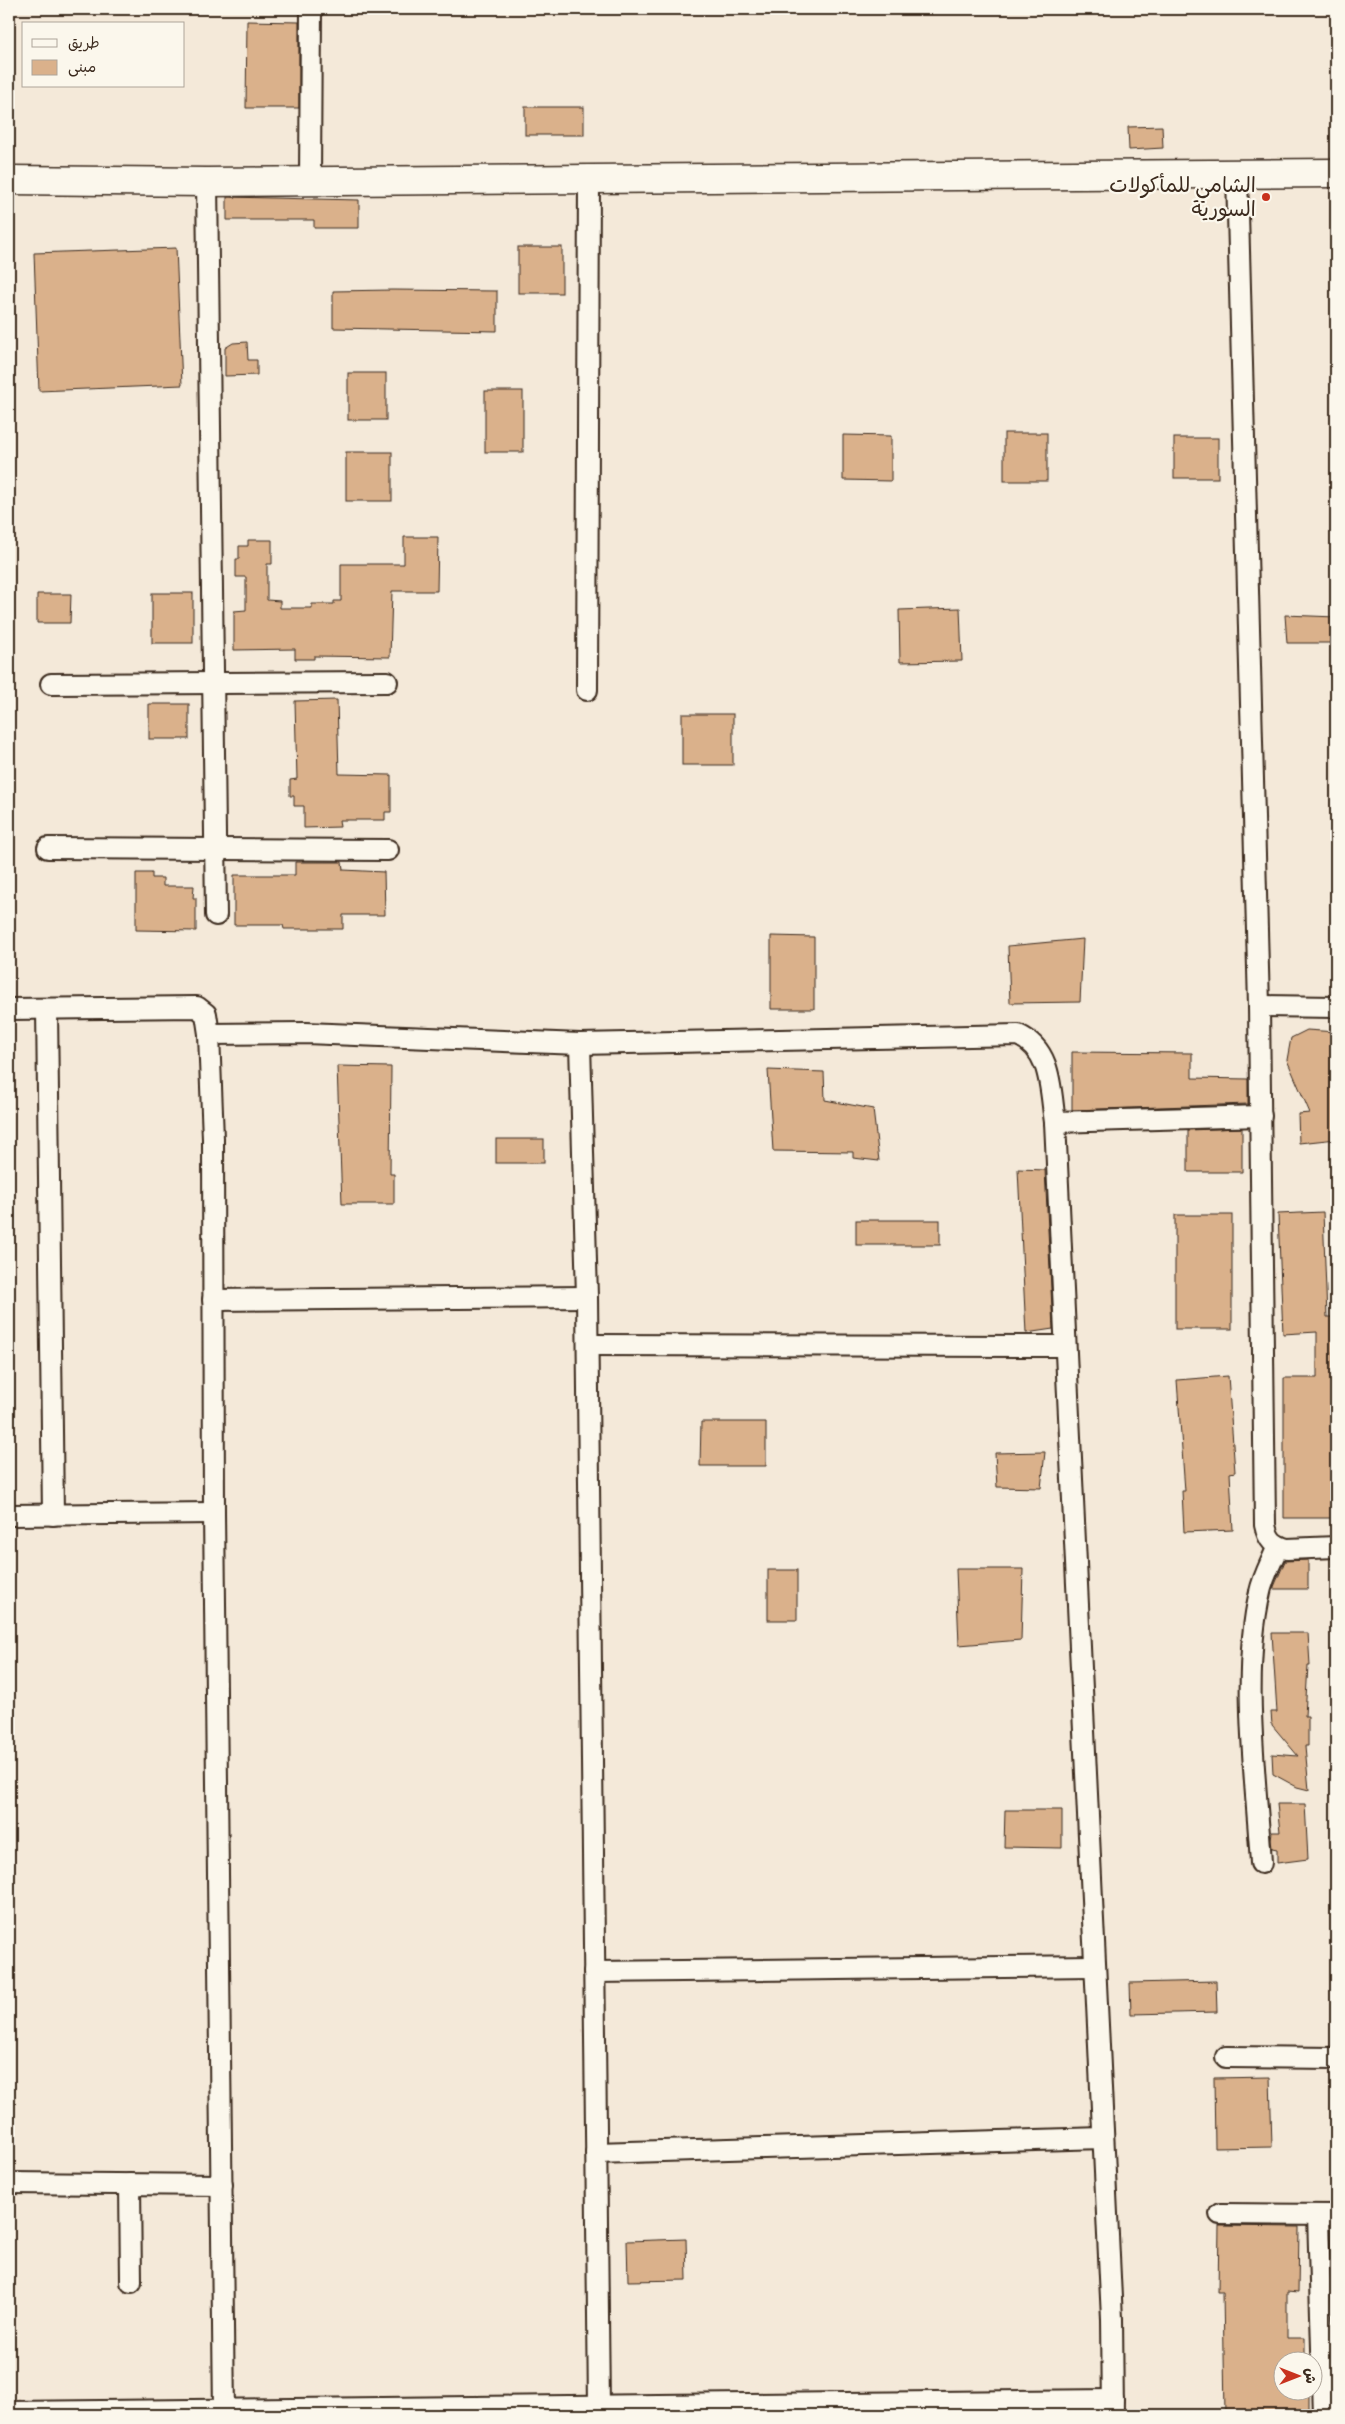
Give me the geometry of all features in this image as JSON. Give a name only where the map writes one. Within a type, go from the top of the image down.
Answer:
[{"type":"main road","points":[[9,180],[207,182],[1336,173]]},
{"type":"street","points":[[310,181],[311,9]]},
{"type":"street","points":[[1237,175],[1259,1006],[1265,1526],[1267,1535],[1272,1543],[1287,1549],[1336,1548]]},
{"type":"street","points":[[588,690],[589,178]]},
{"type":"street","points":[[207,182],[216,915]]},
{"type":"street","points":[[51,684],[387,682]]},
{"type":"street","points":[[48,848],[388,850]]},
{"type":"street","points":[[1259,1006],[1336,1007]]},
{"type":"street","points":[[9,1009],[197,1007],[206,1014],[209,1034],[213,1139],[214,1513],[224,2413]]},
{"type":"street","points":[[47,1009],[52,1515]]},
{"type":"street","points":[[9,2412],[557,2411],[599,2407],[693,2410],[1113,2408],[1112,2319],[1093,1966],[1054,1122],[1046,1062],[1030,1041],[1018,1036],[580,1044],[306,1033],[209,1034]]},
{"type":"street","points":[[580,1044],[588,1297],[599,2407]]},
{"type":"street","points":[[1054,1122],[1261,1116]]},
{"type":"street","points":[[213,1300],[588,1297]]},
{"type":"street","points":[[588,1345],[1065,1346]]},
{"type":"street","points":[[9,1515],[214,1513]]},
{"type":"street","points":[[1261,1863],[1252,1699],[1253,1636],[1260,1591],[1278,1546]]},
{"type":"street","points":[[594,1972],[1093,1966]]},
{"type":"street","points":[[1226,2057],[1336,2058]]},
{"type":"street","points":[[596,2153],[1103,2138]]},
{"type":"street","points":[[9,2183],[222,2186]]},
{"type":"street","points":[[130,2184],[131,2282]]},
{"type":"street","points":[[1220,2214],[1327,2215],[1324,2415]]},
{"type":"building","points":[[247,21],[299,22],[299,108],[246,108]]},
{"type":"building","points":[[525,107],[584,107],[584,135],[525,135]]},
{"type":"building","points":[[1162,126],[1163,148],[1129,150],[1128,127]]},
{"type":"building","points":[[227,197],[359,200],[359,228],[314,228],[314,220],[227,220]]},
{"type":"building","points":[[518,247],[562,247],[562,293],[518,293]]},
{"type":"building","points":[[176,248],[182,385],[39,391],[34,253]]},
{"type":"building","points":[[333,291],[497,291],[497,331],[333,328]]},
{"type":"building","points":[[247,342],[248,360],[257,360],[257,375],[225,376],[225,348],[233,343]]},
{"type":"building","points":[[348,373],[386,373],[386,420],[348,420]]},
{"type":"building","points":[[485,391],[523,391],[523,452],[485,452]]},
{"type":"building","points":[[1004,433],[1047,433],[1047,481],[1004,481]]},
{"type":"building","points":[[843,435],[891,436],[891,481],[843,480]]},
{"type":"building","points":[[1174,438],[1218,438],[1218,478],[1174,478]]},
{"type":"building","points":[[346,452],[392,452],[392,501],[346,501]]},
{"type":"building","points":[[404,537],[438,537],[437,591],[392,591],[390,657],[314,656],[314,659],[295,659],[295,649],[234,650],[234,611],[246,610],[246,577],[236,577],[236,559],[239,559],[239,546],[248,546],[248,540],[272,540],[272,564],[267,564],[267,600],[280,601],[280,608],[312,608],[312,604],[334,604],[334,601],[341,601],[341,564],[404,564]]},
{"type":"building","points":[[152,593],[193,593],[193,643],[152,643]]},
{"type":"building","points":[[37,594],[71,594],[70,623],[37,623]]},
{"type":"building","points":[[960,608],[962,661],[900,662],[899,610]]},
{"type":"building","points":[[1285,615],[1336,617],[1336,643],[1287,643]]},
{"type":"building","points":[[337,700],[339,774],[391,775],[391,812],[385,812],[385,820],[339,820],[340,827],[304,828],[304,806],[294,806],[294,796],[290,796],[290,780],[297,779],[295,701]]},
{"type":"building","points":[[149,704],[189,704],[189,739],[149,739]]},
{"type":"building","points":[[682,714],[733,714],[733,765],[682,765]]},
{"type":"building","points":[[295,862],[342,862],[343,870],[384,872],[385,915],[343,915],[343,929],[284,929],[283,925],[234,925],[234,875],[295,875]]},
{"type":"building","points":[[136,873],[152,873],[152,878],[163,878],[163,886],[194,886],[193,898],[196,898],[196,931],[136,930]]},
{"type":"building","points":[[771,936],[814,937],[814,1009],[771,1009]]},
{"type":"building","points":[[1083,939],[1080,1002],[1010,1003],[1008,946]]},
{"type":"building","points":[[1307,1030],[1336,1032],[1336,1139],[1299,1143],[1298,1114],[1310,1113],[1287,1060],[1291,1038]]},
{"type":"building","points":[[1072,1052],[1192,1053],[1192,1078],[1248,1079],[1248,1104],[1072,1110]]},
{"type":"building","points":[[337,1066],[391,1067],[390,1174],[394,1174],[394,1204],[342,1204]]},
{"type":"building","points":[[768,1070],[824,1072],[825,1100],[873,1109],[879,1161],[853,1158],[853,1152],[773,1151]]},
{"type":"building","points":[[1242,1128],[1242,1172],[1188,1172],[1188,1130]]},
{"type":"building","points":[[496,1139],[544,1139],[544,1163],[496,1163]]},
{"type":"building","points":[[1018,1169],[1045,1170],[1053,1329],[1026,1333]]},
{"type":"building","points":[[1323,1212],[1327,1317],[1336,1317],[1336,1351],[1333,1351],[1333,1518],[1284,1518],[1284,1378],[1317,1378],[1317,1332],[1283,1334],[1278,1214]]},
{"type":"building","points":[[1175,1215],[1232,1215],[1232,1329],[1175,1329]]},
{"type":"building","points":[[856,1220],[940,1220],[940,1245],[856,1245]]},
{"type":"building","points":[[1228,1376],[1235,1472],[1230,1473],[1233,1530],[1184,1532],[1182,1491],[1185,1491],[1177,1380]]},
{"type":"building","points":[[701,1422],[766,1422],[766,1466],[700,1466]]},
{"type":"building","points":[[1045,1452],[1041,1488],[997,1487],[995,1453]]},
{"type":"building","points":[[1308,1560],[1308,1589],[1273,1589],[1285,1561]]},
{"type":"building","points":[[956,1569],[1023,1569],[1021,1640],[959,1645]]},
{"type":"building","points":[[768,1570],[797,1570],[797,1620],[768,1620]]},
{"type":"building","points":[[1272,1633],[1308,1633],[1310,1665],[1308,1665],[1305,1716],[1308,1716],[1308,1746],[1305,1746],[1309,1790],[1297,1787],[1273,1774],[1272,1754],[1298,1756],[1272,1725],[1271,1712],[1277,1712]]},
{"type":"building","points":[[1277,1804],[1305,1804],[1308,1859],[1277,1863],[1277,1849],[1272,1848],[1271,1839],[1272,1832],[1280,1832]]},
{"type":"building","points":[[1005,1810],[1062,1810],[1062,1848],[1004,1847]]},
{"type":"building","points":[[1216,1981],[1217,2012],[1131,2014],[1130,1983]]},
{"type":"building","points":[[1270,2077],[1272,2147],[1215,2148],[1214,2078]]},
{"type":"building","points":[[1219,2226],[1299,2227],[1298,2293],[1287,2292],[1287,2338],[1305,2338],[1305,2352],[1272,2352],[1272,2402],[1309,2402],[1309,2415],[1225,2415],[1223,2292],[1218,2292]]},
{"type":"building","points":[[686,2239],[687,2280],[628,2281],[627,2241]]},
{"type":"place","name":"الشامي للمأكولات السورية","points":[[1266,197]]}]
